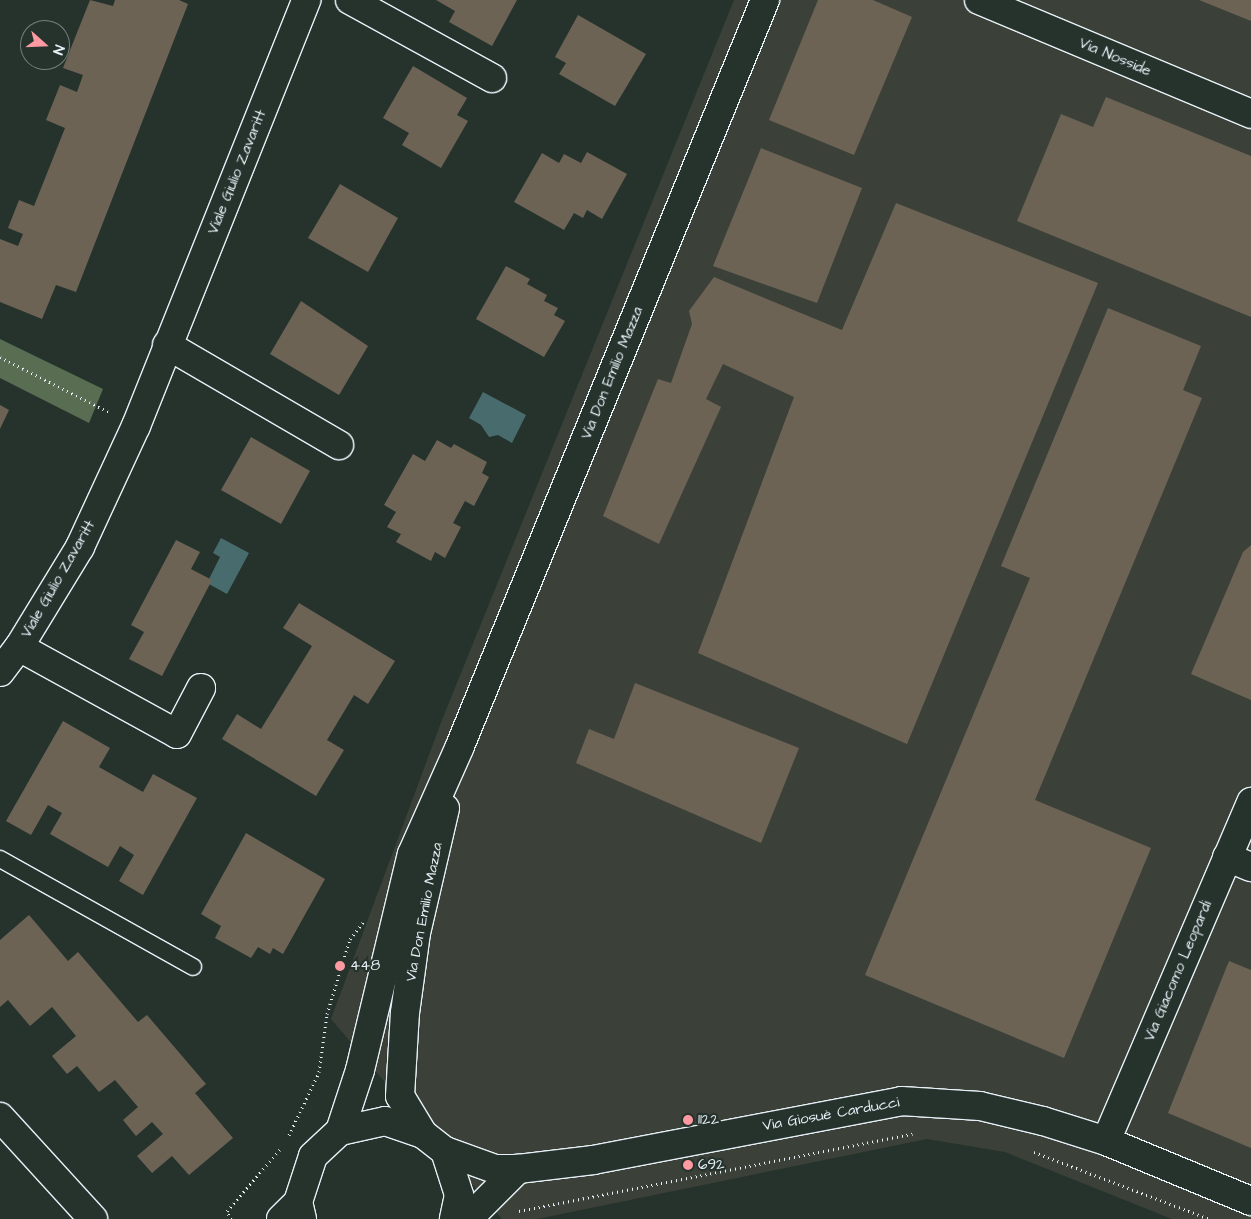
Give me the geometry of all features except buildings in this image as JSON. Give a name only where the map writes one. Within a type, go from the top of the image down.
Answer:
[{"type":"street","name":"Viale Giulio Zavaritt","points":[[0,672],[19,647],[80,547],[136,426],[306,0]]},
{"type":"street","points":[[350,0],[492,78]]},
{"type":"street","name":"Via Don Emilio Mazza","points":[[340,1132],[360,1070],[412,854],[460,746],[765,0]]},
{"type":"street","name":"Via Nosside","points":[[979,0],[1251,114]]},
{"type":"street","points":[[167,345],[339,445]]},
{"type":"street","name":"Viale Giulio Zavaritt","points":[[19,647],[177,734],[201,688]]},
{"type":"street","name":"Via Don Emilio Mazza","points":[[423,1134],[400,1096],[405,1013],[416,934],[460,746]]},
{"type":"street","name":"Via Giacomo Leopardi","points":[[1106,1141],[1239,862],[1251,802]]},
{"type":"street","name":"Via Giosuè Carducci","points":[[445,1151],[495,1169],[518,1169],[594,1160],[902,1101],[980,1106],[1043,1121],[1106,1141],[1251,1201]]},
{"type":"street","points":[[0,1117],[93,1219]]},
{"type":"street","name":"Via Don Emilio Mazza","points":[[294,1213],[313,1156],[340,1132],[385,1121],[423,1134],[445,1151]]},
{"type":"street","points":[[445,1151],[460,1195],[454,1219]]},
{"type":"street","points":[[468,1219],[518,1169]]},
{"type":"lane","points":[[0,859],[193,967]]},
{"type":"path","points":[[0,357],[136,426]]},
{"type":"path","points":[[288,1137],[319,1072]]},
{"type":"path","points":[[231,1219],[227,1211],[283,1145]]},
{"type":"shaded area","points":[[734,0],[1251,0],[1251,1219],[1172,1219],[1005,1152],[927,1139],[537,1219],[502,1219],[331,1019],[442,720]]},
{"type":"green space","points":[[0,339],[103,389],[89,423],[0,378]]},
{"type":"water","points":[[483,392],[526,415],[512,443],[498,435],[489,437],[481,425],[469,418]]},
{"type":"water","points":[[221,538],[249,553],[227,594],[207,583],[220,557],[213,553]]},
{"type":"place","name":"448","points":[[340,966]]},
{"type":"place","name":"1122","points":[[688,1120]]},
{"type":"place","name":"692","points":[[688,1165]]}]
